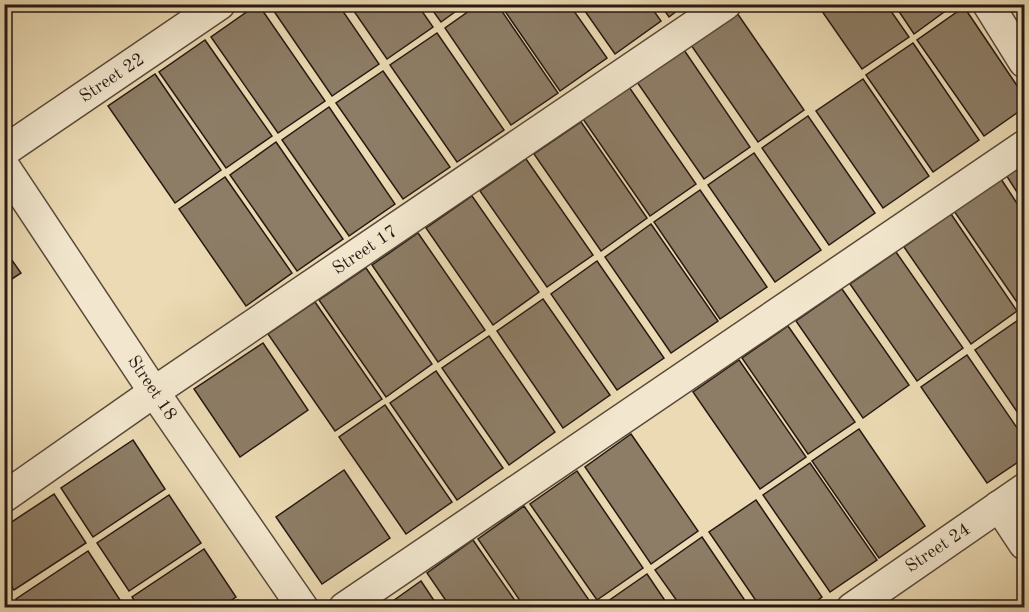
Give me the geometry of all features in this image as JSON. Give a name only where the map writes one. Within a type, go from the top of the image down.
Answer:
[{"type":"street","name":"Street 22","points":[[4,151],[220,4]]},
{"type":"street","name":"Street 17","points":[[4,497],[154,392],[726,4]]},
{"type":"street","points":[[988,4],[1024,62]]},
{"type":"street","points":[[344,608],[1024,146]]},
{"type":"street","name":"Street 18","points":[[4,166],[154,392],[303,608]]},
{"type":"street","name":"Street 24","points":[[852,608],[1024,489]]},
{"type":"street","points":[[999,506],[1024,544]]},
{"type":"building","points":[[258,4],[325,101],[278,133],[211,37]]},
{"type":"building","points":[[269,4],[338,4],[379,64],[332,96]]},
{"type":"building","points":[[349,4],[417,4],[433,27],[387,59]]},
{"type":"building","points":[[428,4],[466,4],[441,22]]},
{"type":"building","points":[[479,4],[497,4],[558,93],[511,125],[445,28]]},
{"type":"building","points":[[500,4],[569,4],[607,58],[560,91]]},
{"type":"building","points":[[580,4],[649,4],[661,21],[615,54]]},
{"type":"building","points":[[660,4],[686,4],[669,17]]},
{"type":"building","points":[[817,4],[886,4],[909,37],[862,69]]},
{"type":"building","points":[[894,4],[955,4],[914,34]]},
{"type":"building","points":[[964,7],[1024,96],[1024,108],[984,136],[917,40]]},
{"type":"building","points":[[737,13],[804,110],[758,142],[691,45]]},
{"type":"building","points":[[437,33],[504,130],[457,162],[390,65]]},
{"type":"building","points":[[205,40],[272,136],[226,168],[159,72]]},
{"type":"building","points":[[913,43],[979,140],[933,172],[866,75]]},
{"type":"building","points":[[684,50],[750,147],[704,179],[637,82]]},
{"type":"building","points":[[383,71],[450,167],[403,199],[336,103]]},
{"type":"building","points":[[155,74],[221,170],[175,203],[108,106]]},
{"type":"building","points":[[863,79],[929,176],[883,208],[816,111]]},
{"type":"building","points":[[629,87],[696,184],[650,216],[583,119]]},
{"type":"building","points":[[329,107],[395,204],[349,236],[282,140]]},
{"type":"building","points":[[808,116],[875,213],[829,245],[762,148]]},
{"type":"building","points":[[581,122],[647,218],[601,251],[534,154]]},
{"type":"building","points":[[276,142],[343,239],[297,271],[230,175]]},
{"type":"building","points":[[754,153],[821,250],[775,282],[708,185]]},
{"type":"building","points":[[526,159],[593,255],[547,287],[480,191]]},
{"type":"building","points":[[1024,162],[1024,203],[1006,175]]},
{"type":"building","points":[[225,177],[292,273],[246,306],[179,209]]},
{"type":"building","points":[[1001,179],[1024,214],[1024,305],[1021,308],[954,211]]},
{"type":"building","points":[[700,190],[767,287],[720,319],[654,222]]},
{"type":"building","points":[[472,196],[539,292],[493,325],[426,228]]},
{"type":"building","points":[[951,214],[1017,311],[971,344],[904,247]]},
{"type":"building","points":[[651,224],[718,321],[671,353],[605,257]]},
{"type":"building","points":[[418,233],[485,330],[438,362],[372,265]]},
{"type":"building","points":[[4,249],[21,273],[4,284]]},
{"type":"building","points":[[896,252],[963,348],[917,381],[850,284]]},
{"type":"building","points":[[597,261],[664,358],[617,390],[551,294]]},
{"type":"building","points":[[366,268],[432,364],[386,397],[319,300]]},
{"type":"building","points":[[842,289],[909,385],[863,418],[796,321]]},
{"type":"building","points":[[543,299],[610,395],[563,428],[497,331]]},
{"type":"building","points":[[315,302],[382,399],[335,431],[268,334]]},
{"type":"building","points":[[1021,318],[1024,322],[1024,422],[975,350]]},
{"type":"building","points":[[788,326],[855,422],[808,454],[742,358]]},
{"type":"building","points":[[489,336],[555,432],[509,465],[442,368]]},
{"type":"building","points":[[263,343],[308,410],[240,457],[194,389]]},
{"type":"building","points":[[967,355],[1024,438],[1024,458],[987,483],[921,387]]},
{"type":"building","points":[[739,360],[806,457],[760,489],[693,392]]},
{"type":"building","points":[[436,371],[503,468],[457,500],[390,403]]},
{"type":"building","points":[[385,405],[452,502],[406,534],[339,437]]},
{"type":"building","points":[[859,429],[925,526],[879,558],[812,461]]},
{"type":"building","points":[[631,434],[698,531],[651,564],[585,467]]},
{"type":"building","points":[[133,440],[165,489],[93,537],[61,488]]},
{"type":"building","points":[[810,463],[877,560],[830,592],[763,495]]},
{"type":"building","points":[[344,470],[390,538],[322,584],[276,517]]},
{"type":"building","points":[[577,471],[643,568],[597,600],[530,504]]},
{"type":"building","points":[[54,494],[86,543],[14,590],[4,576],[4,527]]},
{"type":"building","points":[[169,495],[201,543],[129,591],[97,543]]},
{"type":"building","points":[[756,500],[822,597],[807,608],[761,608],[709,532]]},
{"type":"building","points":[[524,506],[591,603],[585,608],[525,608],[478,539]]},
{"type":"building","points":[[702,537],[750,608],[682,608],[655,570]]},
{"type":"building","points":[[473,540],[520,608],[451,608],[427,573]]},
{"type":"building","points":[[204,549],[236,597],[220,608],[139,608],[132,597]]},
{"type":"building","points":[[88,551],[120,600],[109,608],[22,608],[16,599]]},
{"type":"building","points":[[647,574],[670,608],[602,608],[601,606]]},
{"type":"building","points":[[421,581],[439,608],[383,608]]},
{"type":"building","points":[[238,600],[242,608],[227,608]]}]
